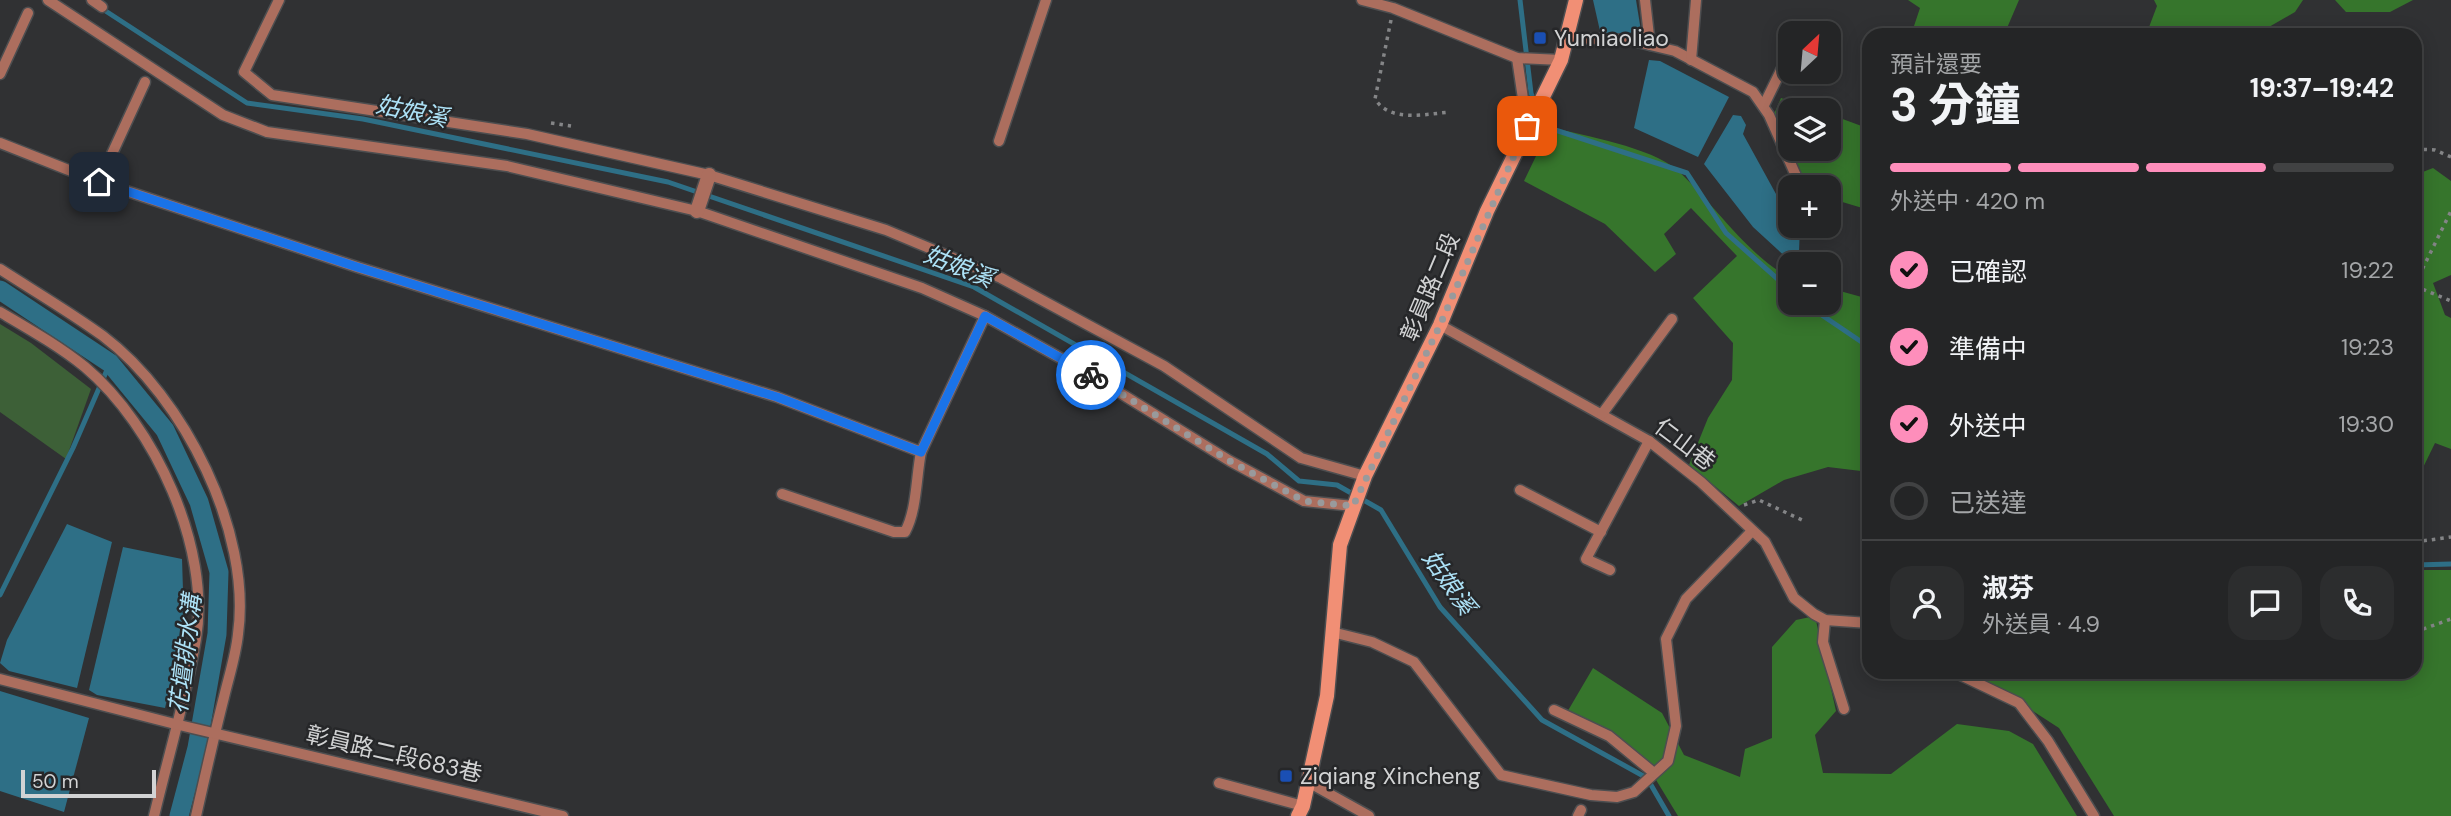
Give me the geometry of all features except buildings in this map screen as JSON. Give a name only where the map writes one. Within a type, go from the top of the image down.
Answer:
[{"type":"main road","points":[[1561,60],[1576,0]]},
{"type":"main road","name":"彰員路二段","points":[[1353,506],[1365,476],[1440,325],[1530,120],[1561,60]]},
{"type":"main road","points":[[1300,811],[1326,696],[1340,545],[1353,506]]},
{"type":"street","points":[[697,211],[709,175]]},
{"type":"lane","points":[[48,0],[223,115],[267,132],[507,166],[697,211],[922,288],[985,316],[1091,375],[1230,461],[1304,501],[1353,506]]},
{"type":"lane","points":[[92,0],[102,7]]},
{"type":"lane","points":[[279,0],[244,72],[272,95],[527,134],[709,175],[886,230],[1001,278],[1164,366],[1301,458],[1365,476]]},
{"type":"lane","points":[[999,141],[1046,0]]},
{"type":"lane","points":[[1362,0],[1393,8],[1517,58],[1561,60]]},
{"type":"lane","points":[[1645,0],[1650,45]]},
{"type":"lane","points":[[1691,60],[1696,0]]},
{"type":"lane","points":[[0,74],[28,13]]},
{"type":"lane","points":[[1568,38],[1629,40],[1675,51],[1754,92],[1764,105],[1796,175]]},
{"type":"lane","points":[[1517,58],[1530,120]]},
{"type":"lane","points":[[1764,105],[1778,76]]},
{"type":"lane","points":[[99,182],[145,82]]},
{"type":"lane","points":[[0,143],[99,182],[357,267],[777,397],[921,452]]},
{"type":"lane","points":[[0,269],[104,337],[145,377],[176,417],[204,462],[223,505],[239,582],[239,634],[196,816]]},
{"type":"lane","points":[[0,312],[85,368],[125,409],[151,447],[186,526],[197,581],[196,637],[154,816]]},
{"type":"lane","points":[[782,494],[894,532],[905,532],[913,517],[914,490],[921,452],[985,316]]},
{"type":"lane","points":[[1602,414],[1672,319]]},
{"type":"lane","name":"仁山巷","points":[[1440,325],[1649,441],[1732,510],[1765,542],[1794,598],[1825,620]]},
{"type":"lane","points":[[1610,570],[1586,559],[1649,441]]},
{"type":"lane","points":[[1520,490],[1601,532]]},
{"type":"lane","points":[[1332,632],[1372,642],[1414,662],[1501,775],[1591,795],[1616,797],[1634,792],[1668,761],[1676,726],[1666,639],[1686,599],[1752,531]]},
{"type":"lane","points":[[1844,709],[1823,642],[1825,620],[1862,623]]},
{"type":"lane","name":"彰員路二段683巷","points":[[0,679],[215,734],[564,816]]},
{"type":"lane","points":[[1969,679],[2019,703],[2048,741],[2094,816]]},
{"type":"lane","points":[[1554,710],[1609,736],[1654,773]]},
{"type":"lane","points":[[1308,782],[1369,816]]},
{"type":"lane","points":[[1219,783],[1300,811]]},
{"type":"path","points":[[1393,8],[1375,99],[1380,107],[1404,116],[1450,112]]},
{"type":"path","points":[[2422,149],[2435,150],[2451,156]]},
{"type":"path","points":[[2422,271],[2451,211]]},
{"type":"path","points":[[2422,288],[2451,301]]},
{"type":"path","points":[[1732,510],[1759,500],[1802,520]]},
{"type":"path","points":[[2422,541],[2451,537]]},
{"type":"path","points":[[2422,629],[2451,619]]},
{"type":"green space","points":[[1908,0],[2019,0],[2007,28],[1913,28],[1920,8]]},
{"type":"green space","points":[[2154,0],[2303,0],[2295,12],[2267,28],[2149,28],[2157,6]]},
{"type":"green space","points":[[2335,0],[2413,0],[2390,12],[2346,12]]},
{"type":"green space","points":[[1778,105],[1778,138],[1771,121]]},
{"type":"green space","points":[[1841,118],[1862,126],[1862,208],[1841,202],[1841,175],[1799,175],[1788,161],[1841,161]]},
{"type":"green space","points":[[1550,127],[1634,149],[1677,170],[1760,257],[1778,270],[1778,315],[1841,315],[1841,291],[1862,297],[1862,471],[1828,467],[1784,480],[1739,506],[1689,465],[1708,418],[1732,380],[1733,343],[1693,298],[1737,256],[1691,208],[1664,234],[1676,254],[1655,272],[1605,224],[1524,181]]},
{"type":"green space","points":[[2433,168],[2451,181],[2451,275],[2433,283],[2445,315],[2451,318],[2451,449],[2435,443],[2422,470],[2422,172]]},
{"type":"green space","points":[[0,324],[31,343],[91,389],[66,459],[0,412]]},
{"type":"green space","points":[[2422,570],[2451,570],[2451,816],[2114,816],[2059,728],[1984,679],[2422,679]]},
{"type":"green space","points":[[1815,616],[1836,711],[1815,735],[1823,773],[1891,774],[1957,724],[2009,731],[2033,744],[2077,816],[1678,816],[1650,770],[1566,714],[1593,668],[1662,713],[1684,755],[1740,777],[1745,749],[1772,738],[1772,647],[1796,620]]},
{"type":"water","points":[[1593,0],[1636,0],[1641,31],[1610,36],[1600,31]]},
{"type":"water","points":[[1649,60],[1660,61],[1729,97],[1698,157],[1634,128]]},
{"type":"water","points":[[1733,115],[1741,116],[1746,125],[1743,134],[1778,198],[1778,238],[1800,238],[1799,252],[1780,252],[1753,227],[1704,164]]},
{"type":"water","points":[[67,524],[112,542],[77,688],[9,671],[0,663],[7,640]]},
{"type":"water","points":[[123,547],[182,559],[184,623],[165,708],[97,695],[89,690]]},
{"type":"water","points":[[0,691],[89,718],[64,812],[0,791]]},
{"type":"waterway","points":[[1520,0],[1531,93],[1535,104]]},
{"type":"waterway","name":"姑娘溪","points":[[101,8],[247,103],[363,119],[668,182],[974,287],[1267,454],[1299,481],[1337,485],[1381,510],[1440,607],[1542,720],[1647,778],[1669,816]]},
{"type":"waterway","points":[[1538,114],[1543,126],[1687,173],[1726,233],[1778,279]]},
{"type":"waterway","name":"花壇排水溝","points":[[0,290],[110,363],[165,430],[199,502],[219,572],[217,634],[197,748],[179,816]]},
{"type":"waterway","points":[[1822,315],[1862,342]]},
{"type":"waterway","points":[[0,595],[73,448],[110,363]]},
{"type":"waterway","points":[[2422,565],[2451,564]]},
{"type":"way so far","points":[[1091,375],[1230,461],[1304,501],[1353,506],[1365,476],[1440,325],[1487,212],[1527,126]]},
{"type":"place","name":"Yumiaoliao","points":[[1540,38]]},
{"type":"place","name":"Ziqiang Xincheng","points":[[1286,776]]},
{"type":"route","points":[[99,182],[357,267],[777,397],[921,452],[985,316],[1091,375]]}]
